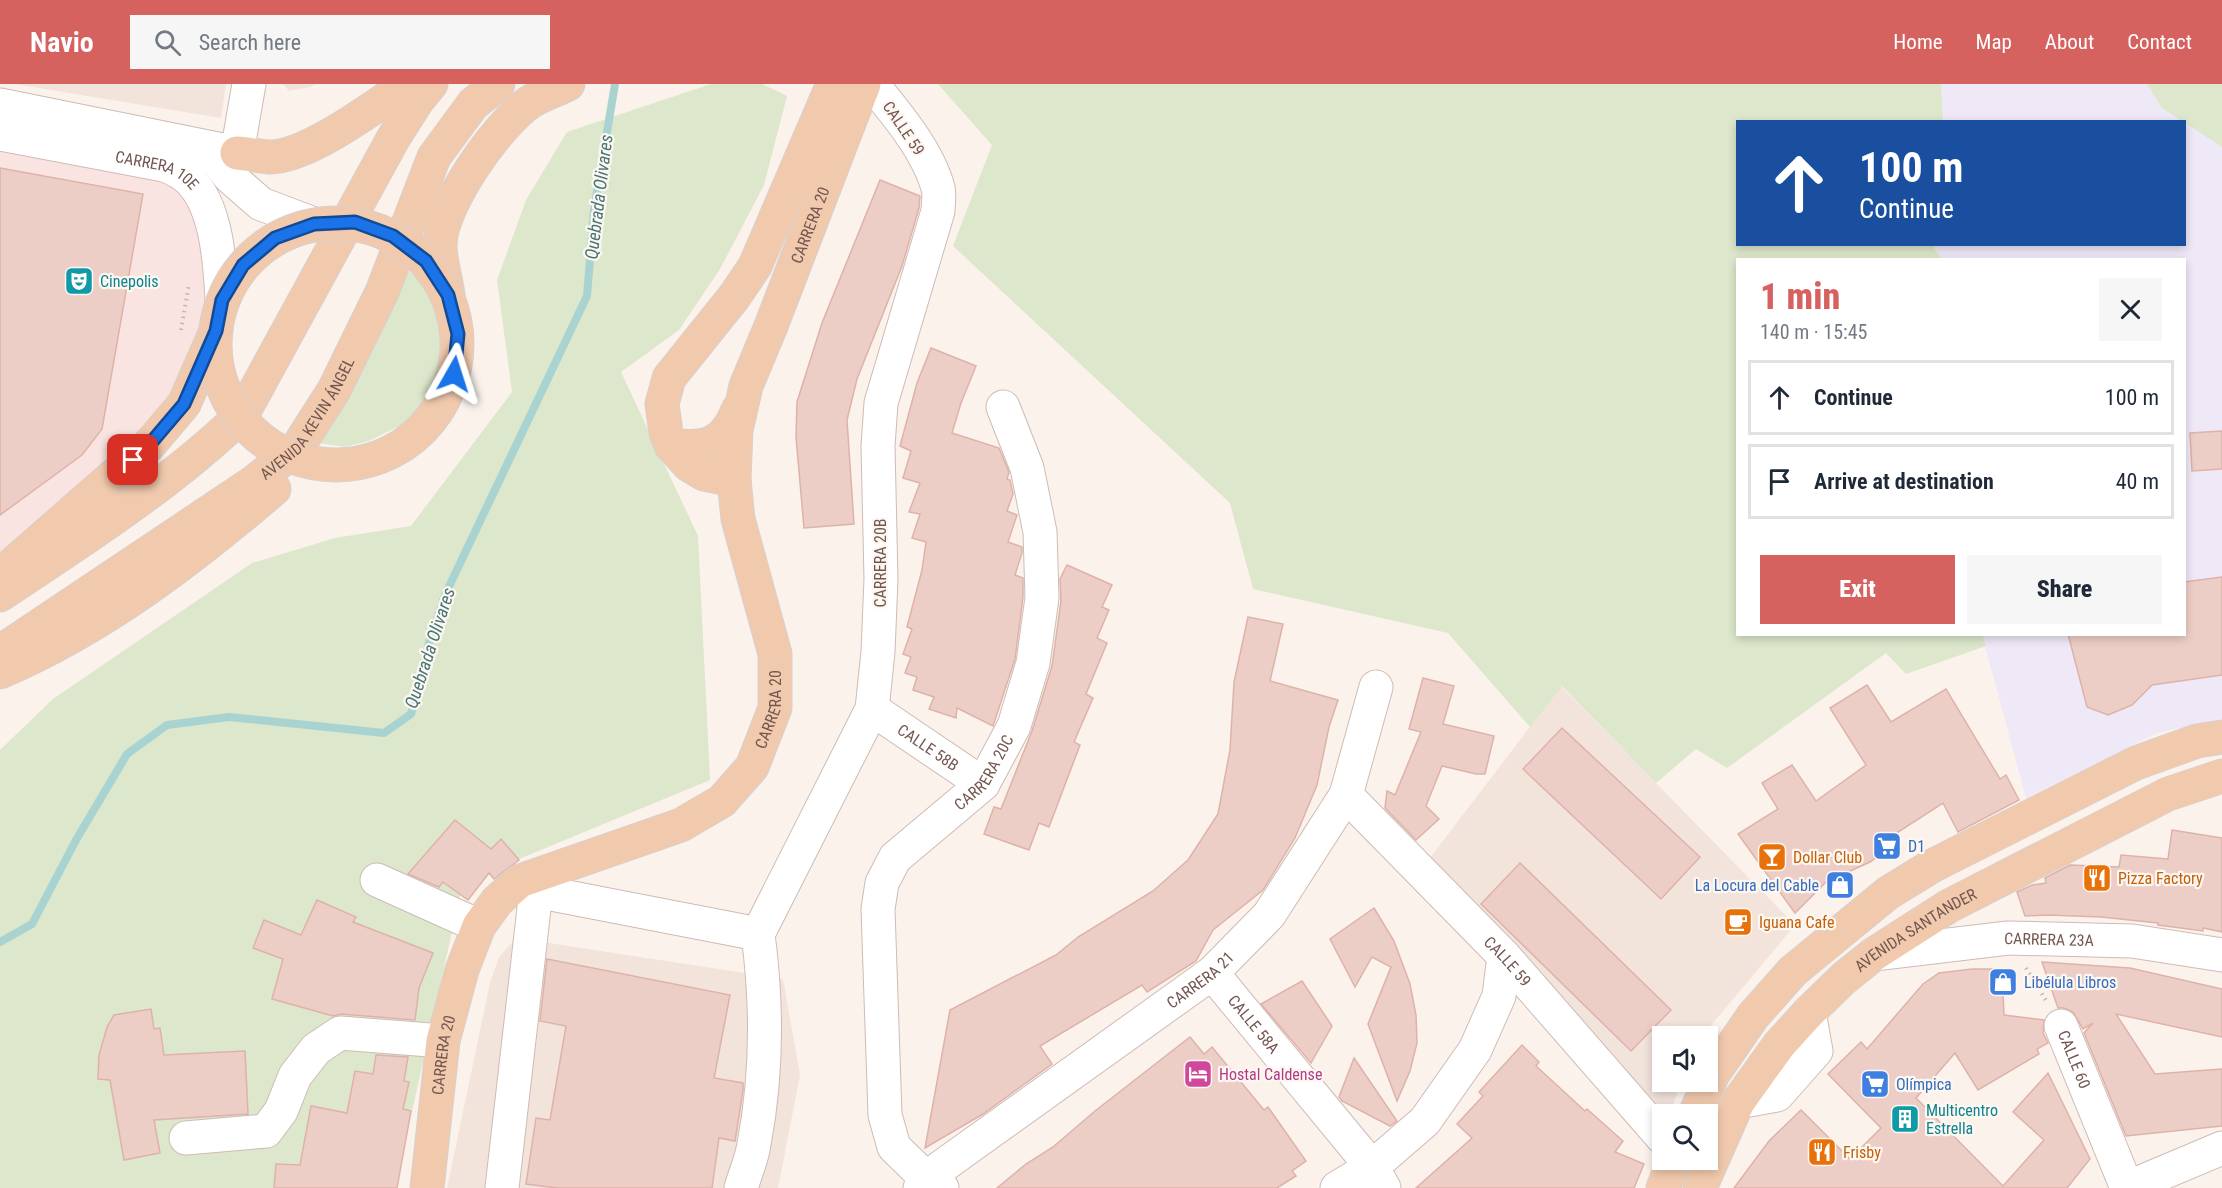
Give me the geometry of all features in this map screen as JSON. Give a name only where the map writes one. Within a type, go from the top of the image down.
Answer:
[{"type":"main road","points":[[233,164],[292,153],[354,120],[408,84]]},
{"type":"main road","points":[[0,595],[129,510],[207,449],[242,415],[394,137],[431,84]]},
{"type":"main road","name":"AVENIDA KEVIN ÁNGEL","points":[[0,652],[254,482],[297,448],[334,390],[382,292],[434,157],[473,104],[498,84]]},
{"type":"main road","points":[[219,316],[216,364],[226,398],[246,427],[273,448],[305,462],[340,465],[374,459],[410,441],[437,411],[454,374],[458,334],[448,295],[440,244],[448,210],[475,165],[508,123],[531,102],[568,84]]},
{"type":"main road","points":[[734,480],[704,474],[689,465],[671,445],[666,433],[662,404],[669,378],[734,297],[755,266],[833,84]]},
{"type":"main road","name":"CARRERA 20","points":[[427,1188],[443,1041],[462,970],[478,926],[497,901],[520,880],[681,825],[722,801],[752,767],[775,708],[775,654],[738,519],[734,453],[741,405],[746,386],[864,84]]},
{"type":"main road","points":[[0,574],[150,444],[184,404],[219,316],[243,265],[275,238],[314,224],[355,222],[393,236],[426,261],[448,295]]},
{"type":"main road","points":[[671,445],[694,448],[716,442],[732,426],[741,405]]},
{"type":"main road","points":[[0,672],[41,654],[100,621],[150,588],[237,521],[305,462]]},
{"type":"main road","points":[[1700,1104],[1713,1074],[1753,1016],[1793,971],[1888,893],[1932,866],[2136,763],[2197,741],[2222,737]]},
{"type":"main road","name":"AVENIDA SANTANDER","points":[[1700,1188],[1738,1102],[1779,1045],[1809,1011],[1874,954],[1949,906],[2148,804],[2168,794],[2222,776]]},
{"type":"main road","points":[[1663,1188],[1670,1170]]},
{"type":"street","points":[[233,164],[249,84]]},
{"type":"street","name":"CALLE 59","points":[[872,84],[908,132],[933,174]]},
{"type":"street","name":"CARRERA 10E","points":[[0,105],[194,143],[233,164],[261,204],[314,224]]},
{"type":"street","name":"CARRERA 10E","points":[[0,134],[164,165],[183,174],[201,195],[208,211],[220,261],[219,316]]},
{"type":"street","name":"CARRERA 20B","points":[[758,934],[872,709],[878,652],[881,579],[878,446],[881,403],[938,211],[939,190],[933,174]]},
{"type":"street","name":"CARRERA 20C","points":[[930,1185],[894,1147],[885,1115],[878,909],[882,884],[895,858],[983,784],[1014,726],[1034,663],[1042,598],[1040,532],[1027,468],[1003,407]]},
{"type":"street","name":"CARRERA 21","points":[[930,1185],[1212,973],[1269,915],[1346,795],[1376,687]]},
{"type":"street","name":"CALLE 58B","points":[[872,709],[983,784]]},
{"type":"street","name":"CALLE 59","points":[[1346,795],[1504,956],[1652,1126]]},
{"type":"street","points":[[377,880],[478,926]]},
{"type":"street","points":[[502,1188],[536,891],[758,934],[763,974],[763,1068],[754,1145],[741,1188]]},
{"type":"street","name":"CARRERA 23A","points":[[1874,954],[2008,938],[2132,941],[2222,955]]},
{"type":"street","points":[[1336,1188],[1378,1177],[1425,1121],[1475,1050],[1499,996],[1504,956]]},
{"type":"street","name":"CALLE 58A","points":[[1212,973],[1378,1177]]},
{"type":"street","name":"CALLE 60","points":[[2061,1026],[2127,1188]]},
{"type":"street","points":[[186,1138],[266,1131],[281,1111],[295,1076],[316,1049],[340,1033],[443,1041]]},
{"type":"street","points":[[2127,1188],[2222,1148]]},
{"type":"path","points":[[179,339],[189,280]]},
{"type":"path","name":"CALLE 60","points":[[2008,938],[2061,1026]]},
{"type":"shaded area","points":[[15,84],[226,84],[221,118]]},
{"type":"shaded area","points":[[283,84],[315,84],[289,91]]},
{"type":"shaded area","points":[[1941,84],[2147,84],[2162,108],[2181,120],[1943,120]]},
{"type":"shaded area","points":[[2186,123],[2222,147],[2222,719],[2157,733],[2026,798],[1982,636],[2186,636],[2186,258],[1941,258],[1933,246],[2186,246]]},
{"type":"shaded area","points":[[0,149],[159,178],[185,194],[197,221],[205,263],[204,309],[189,367],[163,418],[0,566]]},
{"type":"shaded area","points":[[1561,686],[1795,925],[1710,1026],[1652,1026],[1652,1092],[1678,1092],[1673,1104],[1657,1104],[1427,862]]},
{"type":"shaded area","points":[[516,938],[783,979],[800,1075],[778,1188],[447,1188],[490,983],[499,957]]},
{"type":"green space","points":[[711,84],[762,84],[787,96],[764,185],[720,269],[679,330],[621,372],[698,536],[710,780],[463,882],[395,1188],[0,1188],[0,750],[53,699],[252,563],[335,538],[411,526],[512,392],[497,280],[526,200],[567,132]]},
{"type":"green space","points":[[938,84],[1941,84],[1943,120],[1736,120],[1736,246],[1933,246],[1941,258],[1736,258],[1736,636],[1983,636],[1986,646],[1906,674],[1886,653],[1727,768],[1696,749],[1656,783],[1562,686],[1530,727],[1448,633],[1253,589],[1230,503],[953,246],[992,145]]},
{"type":"green space","points":[[2147,84],[2222,84],[2222,147],[2186,124],[2186,120],[2180,120],[2162,108]]},
{"type":"green space","points":[[404,268],[421,281],[435,300],[443,330],[441,362],[426,400],[403,424],[369,441],[345,447],[319,443]]},
{"type":"building","points":[[0,168],[143,194],[102,429],[82,455],[0,515]]},
{"type":"building","points":[[880,180],[920,196],[919,208],[902,266],[857,379],[847,420],[854,524],[804,528],[796,437],[797,402],[822,323]]},
{"type":"building","points":[[931,348],[976,366],[952,433],[999,448],[1009,472],[1007,479],[1010,480],[1013,494],[1007,511],[1017,515],[1008,542],[1022,547],[1015,575],[1023,578],[1023,597],[1015,659],[993,726],[957,708],[956,718],[929,709],[934,697],[913,690],[917,677],[905,673],[911,657],[903,654],[912,629],[907,627],[922,570],[926,542],[912,538],[920,514],[909,512],[920,483],[903,478],[911,451],[900,446],[917,383]]},
{"type":"building","points":[[2222,431],[2222,469],[2192,471],[2190,433]]},
{"type":"building","points":[[1067,565],[1112,585],[1102,607],[1109,610],[1097,638],[1107,643],[1086,694],[1093,698],[1074,742],[1080,745],[1049,827],[1039,823],[1029,850],[984,834],[994,807],[1001,809],[1032,731],[1052,666],[1061,601],[1060,579]]},
{"type":"building","points":[[2222,577],[2222,675],[2152,685],[2132,705],[2108,715],[2087,707],[2069,636],[2186,636],[2186,582]]},
{"type":"building","points":[[1248,617],[1283,624],[1270,681],[1338,700],[1329,727],[1317,785],[1295,838],[1263,890],[1213,930],[1196,961],[1147,992],[1142,985],[1040,1046],[1052,1064],[983,1114],[925,1148],[950,1010],[1056,955],[1078,937],[1153,891],[1188,860],[1218,814],[1230,750],[1234,682]]},
{"type":"building","points":[[1423,678],[1454,686],[1443,724],[1494,736],[1485,774],[1442,766],[1426,806],[1439,819],[1416,840],[1385,808],[1387,791],[1395,795],[1421,732],[1409,729]]},
{"type":"building","points":[[1867,685],[1891,722],[1946,689],[2000,779],[2006,775],[2019,800],[1958,832],[1943,803],[1895,834],[1900,840],[1870,862],[1826,882],[1795,913],[1738,834],[1778,809],[1762,783],[1792,765],[1816,801],[1866,765],[1830,708]]},
{"type":"building","points":[[1562,728],[1700,857],[1661,899],[1523,769]]},
{"type":"building","points":[[455,820],[491,849],[501,839],[519,860],[494,879],[489,873],[468,900],[443,882],[439,887],[408,874]]},
{"type":"building","points":[[2172,830],[2222,838],[2222,932],[2101,917],[2025,916],[2017,892],[2032,885],[2046,883],[2045,878],[2070,865],[2119,867],[2121,855],[2168,859]]},
{"type":"building","points":[[1520,863],[1671,1010],[1655,1026],[1652,1026],[1652,1029],[1631,1051],[1481,904]]},
{"type":"building","points":[[317,900],[356,917],[353,922],[433,953],[419,988],[415,1020],[341,1014],[333,1016],[272,999],[283,959],[253,948],[264,920],[301,935]]},
{"type":"building","points":[[1374,908],[1394,941],[1410,984],[1416,1015],[1417,1043],[1410,1071],[1397,1101],[1368,1024],[1391,967],[1372,957],[1355,987],[1330,939]]},
{"type":"building","points":[[547,959],[730,995],[714,1078],[743,1083],[743,1090],[735,1141],[719,1138],[712,1188],[557,1188],[526,1184],[536,1118],[550,1120],[566,1026],[540,1021]]},
{"type":"building","points":[[2042,962],[2130,968],[2222,989],[2222,1037],[2116,1014],[2155,1074],[2222,1069],[2222,1126],[2126,1136],[2084,1033],[2093,1023],[2083,1029],[2073,1012],[2058,1008]]},
{"type":"building","points":[[1972,969],[2002,969],[2004,1015],[2044,1020],[2043,1033],[2048,1043],[2037,1049],[2039,1054],[1978,1090],[1955,1053],[1916,1098],[2003,1186],[2044,1140],[2013,1112],[2048,1073],[2090,1159],[2067,1188],[1734,1188],[1769,1141],[1801,1110],[1850,1159],[1881,1128],[1828,1074],[1861,1042],[1867,1049],[1923,984],[1939,973]]},
{"type":"building","points":[[1302,981],[1332,1026],[1311,1063],[1261,1004]]},
{"type":"building","points":[[151,1009],[154,1029],[160,1028],[164,1055],[245,1051],[248,1114],[154,1120],[160,1153],[124,1160],[110,1080],[98,1079],[99,1055],[107,1027],[114,1015]]},
{"type":"building","points":[[1190,1037],[1204,1054],[1212,1047],[1264,1110],[1268,1107],[1306,1161],[1292,1171],[1296,1176],[1277,1188],[997,1188],[1026,1164],[1053,1147]]},
{"type":"building","points":[[1522,1045],[1539,1062],[1536,1066],[1585,1111],[1587,1109],[1623,1141],[1615,1152],[1644,1164],[1634,1188],[1416,1188],[1472,1138],[1457,1124],[1483,1096],[1479,1092]]},
{"type":"building","points":[[376,1055],[408,1057],[404,1081],[409,1082],[403,1109],[411,1111],[397,1188],[274,1188],[276,1164],[300,1165],[311,1106],[347,1113],[355,1071],[373,1074]]},
{"type":"building","points":[[1354,1058],[1397,1121],[1390,1126],[1342,1101],[1339,1097]]},
{"type":"waterway","name":"Quebrada Olivares","points":[[0,942],[32,924],[76,840],[127,754],[167,725],[229,717],[384,733],[411,714],[429,643],[445,595],[587,296],[594,210],[615,84]]},
{"type":"place","name":"Cinepolis","points":[[79,281]]},
{"type":"place","name":"D1","points":[[1887,846]]},
{"type":"place","name":"Dollar Club","points":[[1772,857]]},
{"type":"place","name":"Pizza Factory","points":[[2097,878]]},
{"type":"place","name":"La Locura del Cable","points":[[1840,885]]},
{"type":"place","name":"Iguana Cafe","points":[[1738,922]]},
{"type":"place","name":"Libélula Libros","points":[[2003,982]]},
{"type":"place","name":"Hostal Caldense","points":[[1198,1074]]},
{"type":"place","name":"Olímpica","points":[[1875,1084]]},
{"type":"place","name":"Multicentro Estrella","points":[[1905,1119]]},
{"type":"place","name":"Frisby","points":[[1822,1152]]},
{"type":"route","points":[[133,460],[184,404],[216,331],[222,300],[243,265],[275,238],[314,224],[355,222],[393,236],[426,261],[448,295],[458,334],[454,374]]}]
